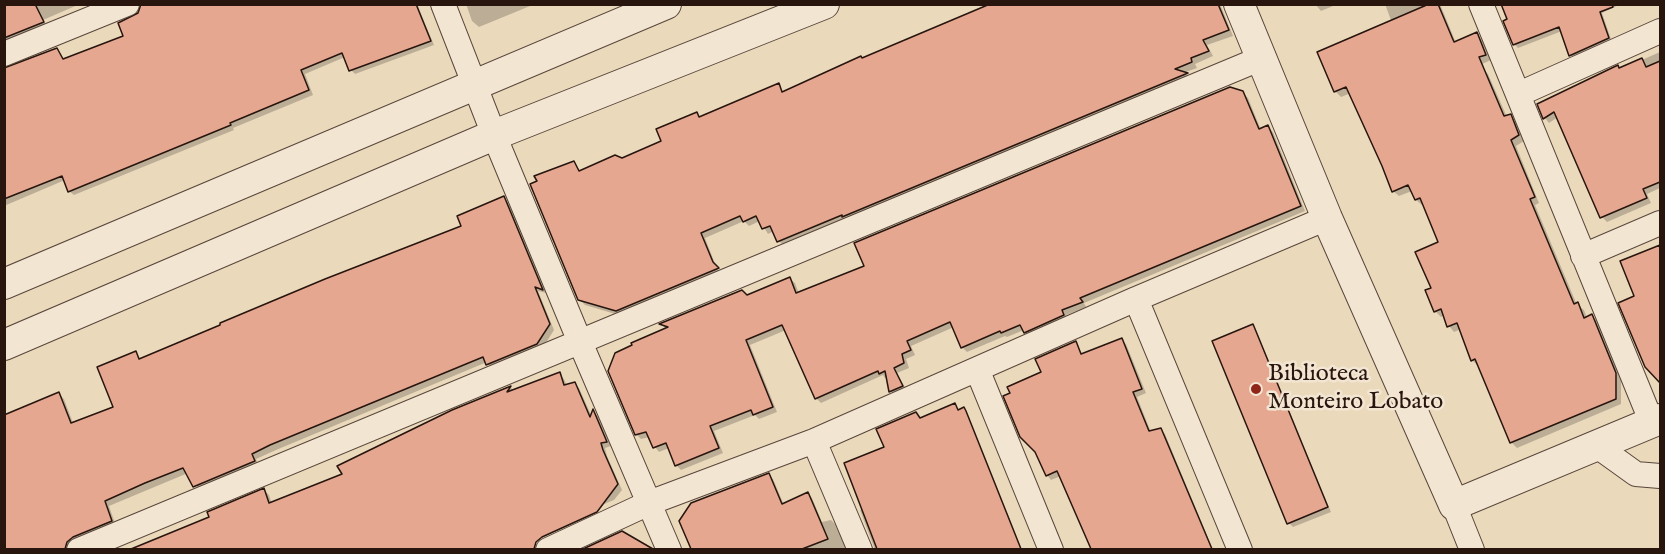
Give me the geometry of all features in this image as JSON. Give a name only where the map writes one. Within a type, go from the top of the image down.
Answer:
[{"type":"street","points":[[4,54],[127,4]]},
{"type":"street","points":[[443,4],[494,135],[669,549]]},
{"type":"street","points":[[4,284],[666,4]]},
{"type":"street","points":[[4,345],[494,135],[824,4]]},
{"type":"street","points":[[1239,4],[1328,218],[1472,549]]},
{"type":"street","points":[[1454,505],[1656,421],[1583,256],[1481,4]]},
{"type":"street","points":[[1519,94],[1660,31]]},
{"type":"street","points":[[79,549],[1262,58]]},
{"type":"street","points":[[548,549],[650,503],[814,441],[1136,299],[1328,218]]},
{"type":"street","points":[[1583,256],[1660,223]]},
{"type":"street","points":[[1136,299],[1240,549]]},
{"type":"street","points":[[977,369],[1051,549]]},
{"type":"street","points":[[814,441],[860,549]]},
{"type":"street","points":[[1597,446],[1636,474],[1660,476]]},
{"type":"building","points":[[4,4],[35,4],[44,22],[4,38]]},
{"type":"building","points":[[141,4],[416,4],[431,41],[349,71],[342,53],[301,70],[309,90],[230,123],[231,125],[68,192],[62,176],[4,199],[4,68],[57,48],[63,59],[123,36],[118,23],[138,13]]},
{"type":"building","points":[[990,4],[1218,4],[1229,30],[1203,40],[1209,51],[1191,58],[1192,62],[1175,69],[1188,73],[777,242],[770,226],[762,229],[756,216],[743,222],[740,216],[701,233],[713,262],[719,268],[616,311],[578,300],[530,184],[537,181],[534,176],[574,161],[579,171],[615,155],[622,158],[661,141],[656,129],[697,112],[699,117],[779,83],[782,92],[861,56],[862,58]]},
{"type":"building","points":[[1429,4],[1438,4],[1454,42],[1477,32],[1486,55],[1479,57],[1504,116],[1511,114],[1519,135],[1511,140],[1535,197],[1530,199],[1574,304],[1578,302],[1584,318],[1592,314],[1616,373],[1616,399],[1510,443],[1475,359],[1471,361],[1457,323],[1447,327],[1441,309],[1434,312],[1425,290],[1431,288],[1415,252],[1438,242],[1420,198],[1415,200],[1408,185],[1392,192],[1346,87],[1334,92],[1317,52]]},
{"type":"building","points":[[1501,4],[1612,4],[1613,7],[1600,12],[1609,38],[1569,56],[1559,27],[1513,45],[1503,21],[1507,19]]},
{"type":"building","points":[[1642,58],[1646,67],[1660,61],[1660,182],[1643,189],[1647,198],[1600,218],[1554,112],[1543,119],[1537,104],[1618,65],[1619,68]]},
{"type":"building","points":[[1230,87],[1243,91],[1259,129],[1268,125],[1301,206],[1080,298],[1083,302],[1062,310],[1064,315],[1024,333],[1020,325],[961,348],[950,322],[907,341],[911,350],[902,354],[904,363],[894,368],[903,386],[889,392],[885,371],[879,374],[878,371],[815,399],[782,325],[746,340],[773,407],[753,415],[751,410],[710,426],[719,448],[675,466],[666,443],[653,448],[646,432],[635,435],[608,371],[615,353],[632,345],[631,343],[668,327],[659,324],[742,290],[747,295],[790,277],[796,293],[864,266],[854,243]]},
{"type":"building","points":[[504,196],[543,290],[535,287],[550,324],[537,344],[486,365],[483,357],[270,445],[252,454],[255,461],[193,487],[183,468],[145,483],[105,501],[112,521],[73,537],[67,542],[65,549],[4,549],[4,415],[59,392],[71,423],[113,407],[97,367],[136,351],[139,359],[325,279],[461,226],[457,216]]},
{"type":"building","points":[[1660,245],[1660,383],[1645,367],[1618,303],[1634,296],[1620,261]]},
{"type":"building","name":"Biblioteca Monteiro Lobato","points":[[1253,324],[1328,507],[1287,524],[1212,341]]},
{"type":"building","points":[[1122,338],[1142,389],[1133,392],[1149,431],[1161,428],[1212,549],[1091,549],[1057,471],[1046,476],[1035,452],[1020,437],[1003,396],[1010,393],[1007,387],[1041,372],[1035,359],[1076,341],[1081,354]]},
{"type":"building","points":[[560,372],[564,385],[575,382],[590,417],[593,409],[607,442],[601,443],[603,450],[618,484],[597,512],[542,537],[536,542],[534,549],[131,549],[209,517],[207,512],[264,488],[269,503],[342,474],[337,466],[452,410],[511,386],[507,392]]},
{"type":"building","points":[[955,403],[958,410],[964,407],[966,411],[1021,549],[877,549],[844,463],[884,447],[876,429],[916,412],[920,418]]},
{"type":"building","points":[[769,473],[782,504],[808,492],[828,539],[802,549],[691,549],[679,521],[691,503]]},
{"type":"building","points":[[622,531],[653,549],[583,549]]},
{"type":"place","name":"Biblioteca Monteiro Lobato","points":[[1256,389]]}]
